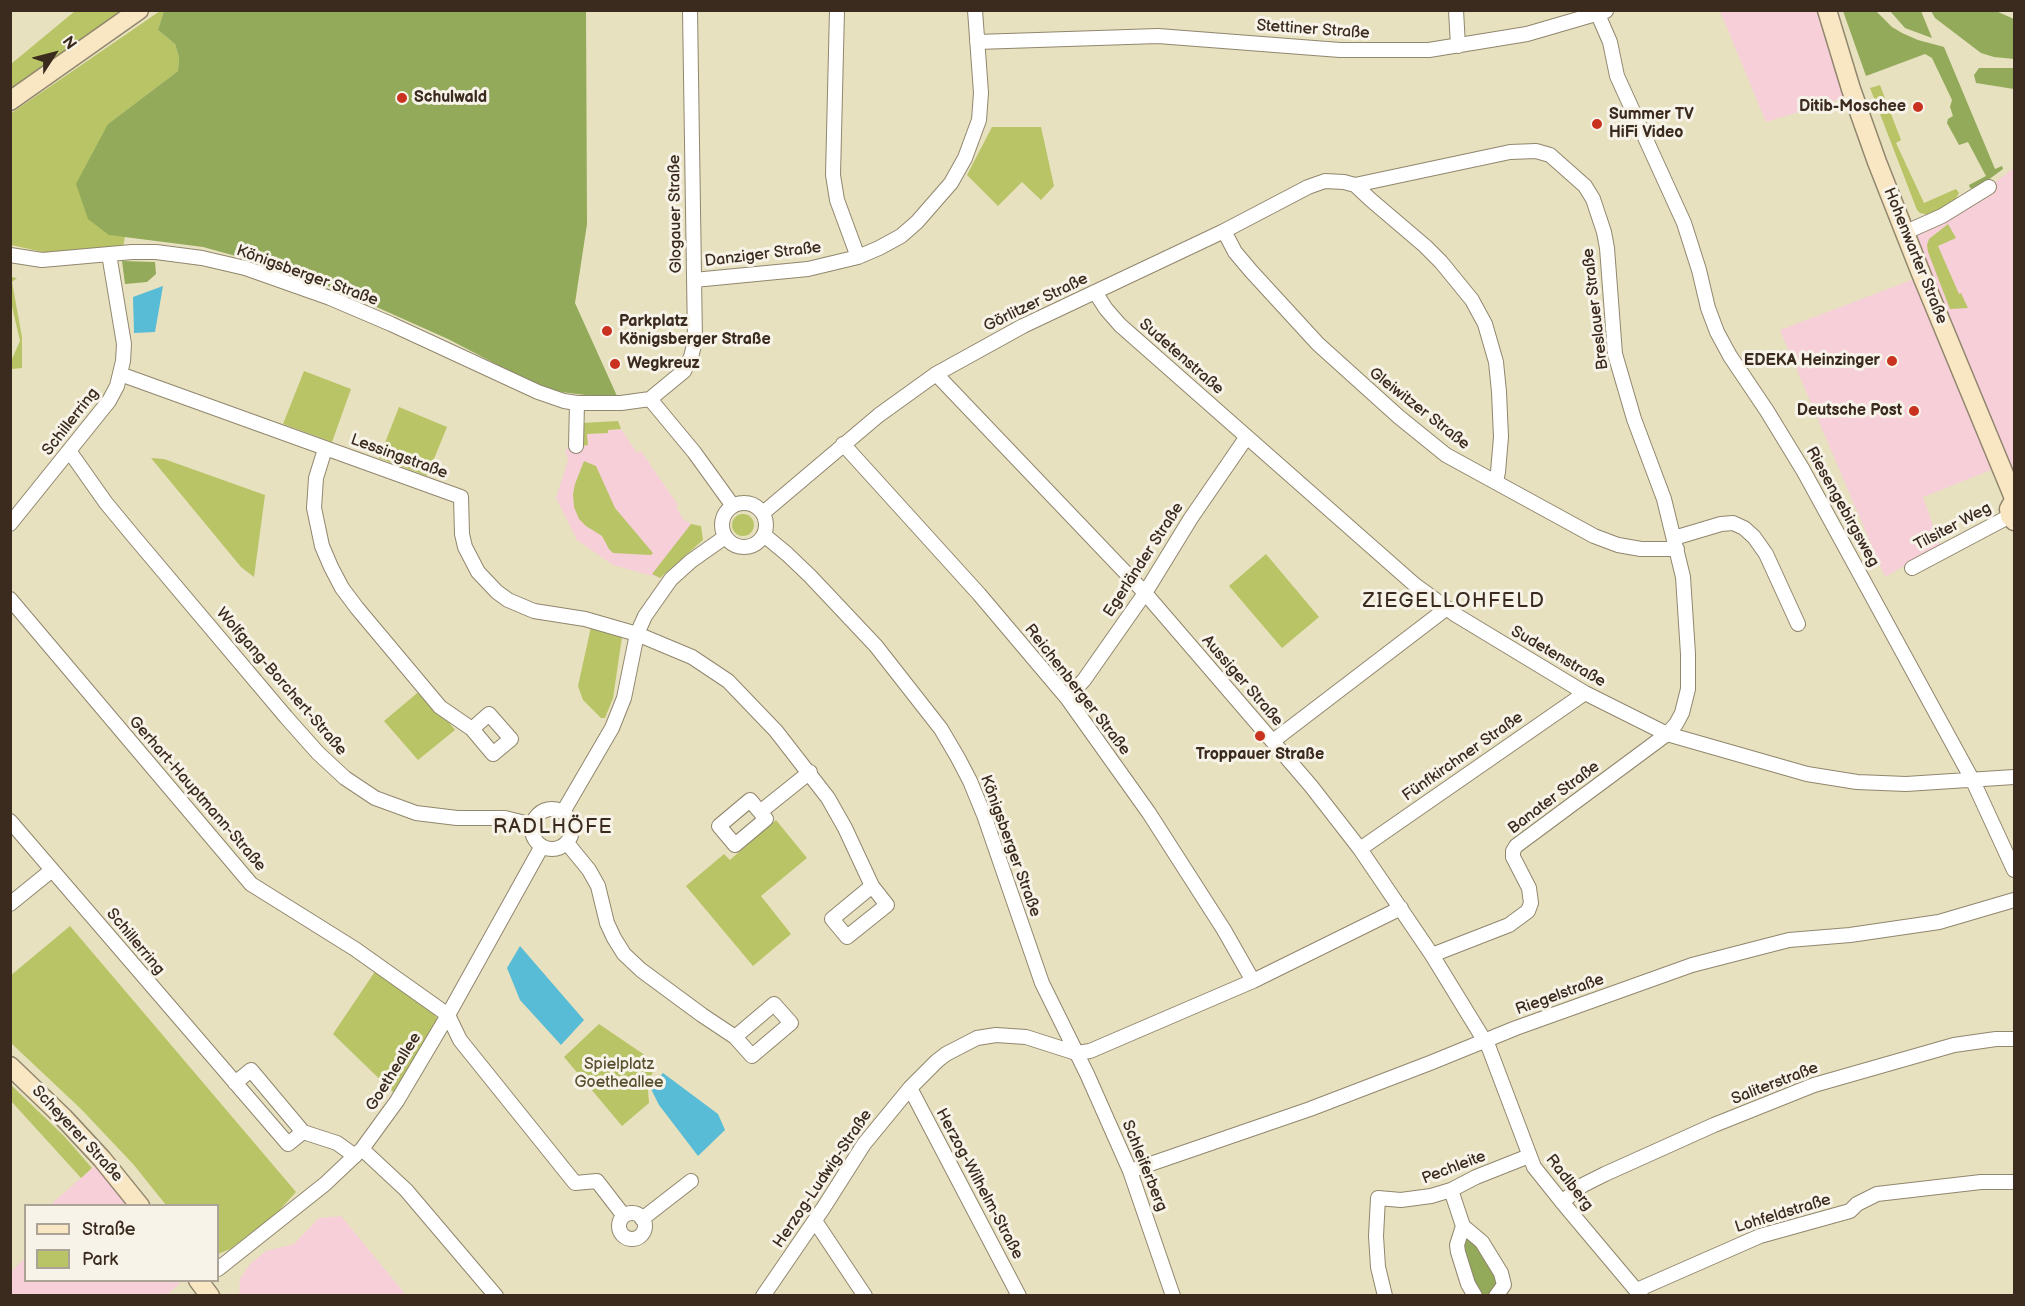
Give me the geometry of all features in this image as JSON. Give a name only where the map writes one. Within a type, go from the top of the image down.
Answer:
[{"type":"street","points":[[10,101],[139,10]]},
{"type":"street","name":"Glogauer Straße","points":[[650,399],[684,371],[692,357],[695,341],[690,10]]},
{"type":"street","points":[[837,10],[833,175],[837,200],[858,257]]},
{"type":"street","name":"Danziger Straße","points":[[694,280],[808,269],[858,257],[901,236],[917,222],[951,183],[973,140],[981,107],[975,10]]},
{"type":"street","points":[[1456,10],[1458,46]]},
{"type":"street","name":"Hohenwarter Straße","points":[[1827,10],[1877,162],[2013,508]]},
{"type":"street","name":"Stettiner Straße","points":[[977,42],[1158,36],[1340,50],[1399,52],[1458,46],[1527,34],[1600,11]]},
{"type":"street","name":"Riesengebirgsweg","points":[[1600,11],[1610,42],[1617,76],[1684,223],[1699,270],[1708,309],[1717,332],[1803,470],[1973,781],[2014,870]]},
{"type":"street","name":"Breslauer Straße","points":[[1355,185],[1523,151],[1550,154],[1586,186],[1599,215],[1607,249],[1615,354],[1634,419],[1664,499],[1676,544],[1685,597],[1688,689],[1682,713],[1667,734]]},
{"type":"street","name":"Görlitzer Straße","points":[[763,513],[879,415],[936,374],[1023,326],[1224,231],[1316,184],[1335,181],[1355,185]]},
{"type":"street","points":[[1355,185],[1442,262],[1472,300],[1485,324],[1496,362],[1499,392],[1501,437],[1496,482]]},
{"type":"street","points":[[1906,232],[1942,216],[1989,187]]},
{"type":"street","name":"Gleiwitzer Straße","points":[[1224,231],[1235,252],[1298,323],[1347,372],[1446,454],[1594,536],[1629,547],[1651,550],[1676,544],[1721,524],[1733,523],[1744,528],[1754,537],[1766,554],[1798,624]]},
{"type":"street","name":"Königsberger Straße","points":[[10,255],[42,260],[156,252],[202,258],[245,268],[330,298],[538,392],[564,401],[621,403],[650,399]]},
{"type":"street","name":"Schillerring","points":[[10,524],[70,452],[114,394],[120,374],[124,344],[110,254]]},
{"type":"street","name":"Sudetenstraße","points":[[1095,292],[1120,326],[1415,585],[1447,608],[1585,693],[1667,734],[1806,774],[1857,782],[1906,784],[2014,777]]},
{"type":"street","name":"Lessingstraße","points":[[120,374],[461,497],[462,534],[471,561],[488,584],[508,600],[534,611],[585,619],[637,634]]},
{"type":"street","name":"Aussiger Straße","points":[[936,374],[1145,592],[1273,741],[1360,849],[1432,955],[1485,1041]]},
{"type":"street","points":[[650,399],[694,452],[733,506]]},
{"type":"street","points":[[576,446],[577,403]]},
{"type":"street","name":"Egerländer Straße","points":[[1067,698],[1084,680],[1145,592],[1191,518],[1246,438]]},
{"type":"street","name":"Reichenberger Straße","points":[[843,444],[980,594],[1067,698],[1149,813],[1224,930],[1253,981]]},
{"type":"street","points":[[325,448],[316,478],[314,508],[322,546],[331,567],[342,588],[357,608],[440,707],[451,717],[472,729]]},
{"type":"street","name":"Wolfgang-Borchert-Straße","points":[[70,452],[106,503],[135,538],[286,717],[318,753],[345,778],[375,798],[416,813],[457,818],[505,818],[533,825]]},
{"type":"street","points":[[739,503],[753,505],[763,513],[766,523],[764,535],[756,544],[746,548],[732,544],[725,537],[721,524],[733,506],[739,503]]},
{"type":"street","name":"Tilsiter Weg","points":[[1912,568],[2013,508]]},
{"type":"street","name":"Königsberger Straße","points":[[764,535],[803,568],[855,622],[897,672],[945,736],[970,781],[1042,983],[1076,1053]]},
{"type":"street","points":[[563,813],[612,728],[624,698],[637,634],[645,616],[671,579],[691,561],[725,537]]},
{"type":"street","name":"Gerhart-Hauptmann-Straße","points":[[10,599],[251,884],[355,949],[448,1016]]},
{"type":"street","points":[[1273,741],[1447,608]]},
{"type":"street","points":[[637,634],[692,657],[728,681],[776,731],[810,772],[841,820],[872,886]]},
{"type":"street","name":"Fünfkirchner Straße","points":[[1360,849],[1585,693]]},
{"type":"street","name":"Banater Straße","points":[[1432,955],[1509,925],[1522,917],[1528,911],[1531,896],[1513,857],[1513,850],[1516,846],[1667,734]]},
{"type":"street","points":[[760,812],[810,772]]},
{"type":"street","points":[[557,810],[563,813],[568,817],[572,829],[567,843],[553,849],[542,846],[534,838],[533,825],[539,814],[544,811],[557,810]]},
{"type":"street","name":"Schillerring","points":[[10,821],[288,1144],[303,1132],[359,1152],[406,1190],[496,1296]]},
{"type":"street","points":[[567,843],[594,877],[611,931],[624,954],[667,989],[735,1037]]},
{"type":"street","name":"Goetheallee","points":[[219,1268],[325,1184],[359,1152],[397,1101],[448,1016],[542,846]]},
{"type":"street","points":[[10,904],[52,870]]},
{"type":"street","name":"Riegelstraße","points":[[1130,1171],[1310,1109],[1516,1028],[1692,965],[1796,939],[1850,935],[1939,922],[2014,900]]},
{"type":"street","points":[[1076,1053],[1103,1046],[1253,981],[1401,908]]},
{"type":"street","points":[[448,1016],[460,1040],[575,1184],[597,1181],[624,1216]]},
{"type":"street","name":"Herzog-Ludwig-Straße","points":[[763,1296],[815,1221],[864,1144],[910,1088],[946,1054],[963,1044],[987,1036],[1005,1035],[1026,1037],[1076,1053]]},
{"type":"street","name":"Saliterstraße","points":[[1562,1202],[1583,1185],[1605,1174],[1714,1125],[1814,1085],[1954,1045],[2014,1039]]},
{"type":"street","name":"Radlberg","points":[[1485,1041],[1496,1064],[1529,1156],[1541,1177],[1639,1293]]},
{"type":"street","name":"Schleiferberg","points":[[1076,1053],[1130,1171],[1173,1296]]},
{"type":"street","name":"Scheyerer Straße","points":[[10,1066],[64,1118],[102,1159],[138,1204]]},
{"type":"street","points":[[235,1083],[251,1070],[303,1132]]},
{"type":"street","name":"Herzog-Wilhelm-Straße","points":[[910,1088],[1019,1296]]},
{"type":"street","name":"Pechleite","points":[[1385,1296],[1378,1267],[1376,1236],[1378,1198],[1416,1198],[1451,1190],[1476,1177],[1529,1156]]},
{"type":"street","points":[[642,1219],[691,1181]]},
{"type":"street","name":"Lohfeldstraße","points":[[1639,1293],[1760,1236],[1850,1211],[1857,1204],[1877,1194],[1981,1182],[2014,1182]]},
{"type":"street","points":[[1451,1190],[1463,1227],[1482,1242],[1501,1273],[1504,1285],[1496,1296]]},
{"type":"street","points":[[636,1214],[642,1219],[644,1224],[642,1233],[635,1239],[626,1238],[620,1231],[619,1223],[624,1216],[636,1214]]},
{"type":"street","points":[[815,1221],[866,1296]]},
{"type":"street","points":[[1463,1227],[1457,1245],[1458,1252],[1468,1284],[1475,1296]]},
{"type":"shaded area","points":[[1720,11],[1827,11],[1854,95],[1766,122]]},
{"type":"shaded area","points":[[2014,168],[2014,498],[2001,466],[1923,497],[1940,545],[1885,577],[1780,330],[1922,276],[1906,232],[1989,187]]},
{"type":"shaded area","points":[[621,429],[637,453],[641,451],[678,505],[676,507],[683,519],[696,531],[660,578],[613,565],[577,540],[556,498],[568,460],[565,449],[587,445],[587,434],[607,433],[607,430]]},
{"type":"shaded area","points":[[97,1164],[127,1204],[51,1204]]},
{"type":"shaded area","points":[[341,1216],[406,1295],[239,1295],[240,1279],[250,1264],[266,1251],[294,1244],[319,1218]]},
{"type":"shaded area","points":[[24,1259],[24,1282],[181,1282],[167,1295],[11,1296],[11,1272]]},
{"type":"green space","points":[[75,11],[123,11],[11,91],[11,64]]},
{"type":"green space","points":[[160,11],[164,11],[158,30],[175,44],[179,57],[178,71],[108,124],[109,235],[125,236],[123,248],[52,254],[11,245],[10,132],[13,128],[11,130],[10,114]]},
{"type":"green space","points":[[164,11],[586,11],[587,224],[575,303],[617,396],[593,396],[554,391],[517,375],[448,339],[334,288],[203,247],[109,235],[88,219],[76,184],[108,124],[178,71],[179,57],[175,44],[158,30]]},
{"type":"green space","points":[[1843,11],[1876,11],[1892,27],[1902,33],[1944,47],[1995,169],[2002,166],[2003,169],[1976,189],[1970,188],[1969,185],[1986,176],[1968,142],[1959,145],[1947,123],[1948,119],[1953,116],[1950,107],[1952,100],[1932,58],[1925,54],[1866,76]]},
{"type":"green space","points":[[1890,11],[1921,11],[1932,38],[1905,28]]},
{"type":"green space","points":[[1931,11],[1996,11],[2014,19],[2014,59],[1981,53],[1935,18]]},
{"type":"green space","points":[[1979,68],[2014,68],[2014,89],[1976,83],[1974,75]]},
{"type":"green space","points":[[1880,85],[1901,140],[1896,143],[1924,203],[1956,189],[1959,193],[1955,200],[1929,215],[1917,210],[1870,88]]},
{"type":"green space","points":[[992,127],[1041,127],[1054,186],[1041,200],[1022,182],[998,206],[967,175]]},
{"type":"green space","points":[[1948,224],[1956,238],[1938,246],[1959,294],[1961,293],[1968,308],[1950,309],[1928,252],[1929,239]]},
{"type":"green space","points":[[122,261],[155,262],[156,274],[147,282],[125,284]]},
{"type":"green space","points":[[11,277],[17,278],[12,282],[22,337],[22,368],[11,369],[11,361],[20,341],[11,302]]},
{"type":"green space","points":[[304,371],[351,389],[332,442],[283,424]]},
{"type":"green space","points":[[399,407],[447,427],[427,476],[379,458]]},
{"type":"green space","points":[[618,421],[621,429],[608,430],[608,433],[587,434],[588,445],[582,446],[581,423]]},
{"type":"green space","points":[[151,458],[164,459],[265,495],[254,577],[241,567]]},
{"type":"green space","points":[[584,461],[596,466],[615,508],[653,553],[651,555],[613,553],[602,536],[579,519],[574,507],[573,494]]},
{"type":"green space","points":[[743,514],[751,517],[754,525],[751,533],[743,536],[735,533],[732,525],[735,517]]},
{"type":"green space","points":[[691,524],[701,526],[703,540],[660,578],[652,574]]},
{"type":"green space","points":[[1266,554],[1319,617],[1282,648],[1229,586]]},
{"type":"green space","points":[[591,627],[622,637],[613,698],[605,718],[601,718],[583,700],[578,686]]},
{"type":"green space","points":[[422,689],[455,730],[418,760],[384,721]]},
{"type":"green space","points":[[776,820],[807,858],[761,896],[791,934],[753,966],[686,886],[724,854],[730,860]]},
{"type":"green space","points":[[70,926],[296,1192],[276,1214],[230,1249],[219,1254],[219,1204],[165,1204],[133,1164],[81,1109],[11,1043],[10,976]]},
{"type":"green space","points":[[376,970],[433,1012],[438,1020],[396,1095],[333,1034]]},
{"type":"green space","name":"Spielplatz Goetheallee","points":[[599,1024],[655,1062],[648,1090],[649,1103],[622,1126],[564,1057]]},
{"type":"green space","points":[[10,1084],[64,1136],[92,1168],[81,1178],[11,1101]]},
{"type":"green space","points":[[1463,1226],[1501,1273],[1496,1295],[1475,1295],[1459,1237]]},
{"type":"water","points":[[163,286],[155,332],[134,333],[133,297]]},
{"type":"water","points":[[520,946],[584,1020],[561,1045],[520,1000],[507,968]]},
{"type":"water","points":[[663,1073],[718,1114],[725,1130],[698,1156],[659,1105],[650,1087]]},
{"type":"place","name":"Schulwald","points":[[402,98]]},
{"type":"place","name":"Ditib-Moschee","points":[[1918,107]]},
{"type":"place","name":"Summer TV HiFi Video","points":[[1597,124]]},
{"type":"place","name":"Parkplatz Königsberger Straße","points":[[607,331]]},
{"type":"place","name":"EDEKA Heinzinger","points":[[1892,361]]},
{"type":"place","name":"Wegkreuz","points":[[615,364]]},
{"type":"place","name":"Deutsche Post","points":[[1914,411]]},
{"type":"place","name":"Troppauer Straße","points":[[1260,736]]},
{"type":"district","name":"ZIEGELLOHFELD","points":[[1454,602]]},
{"type":"district","name":"RADLHÖFE","points":[[553,828]]}]
